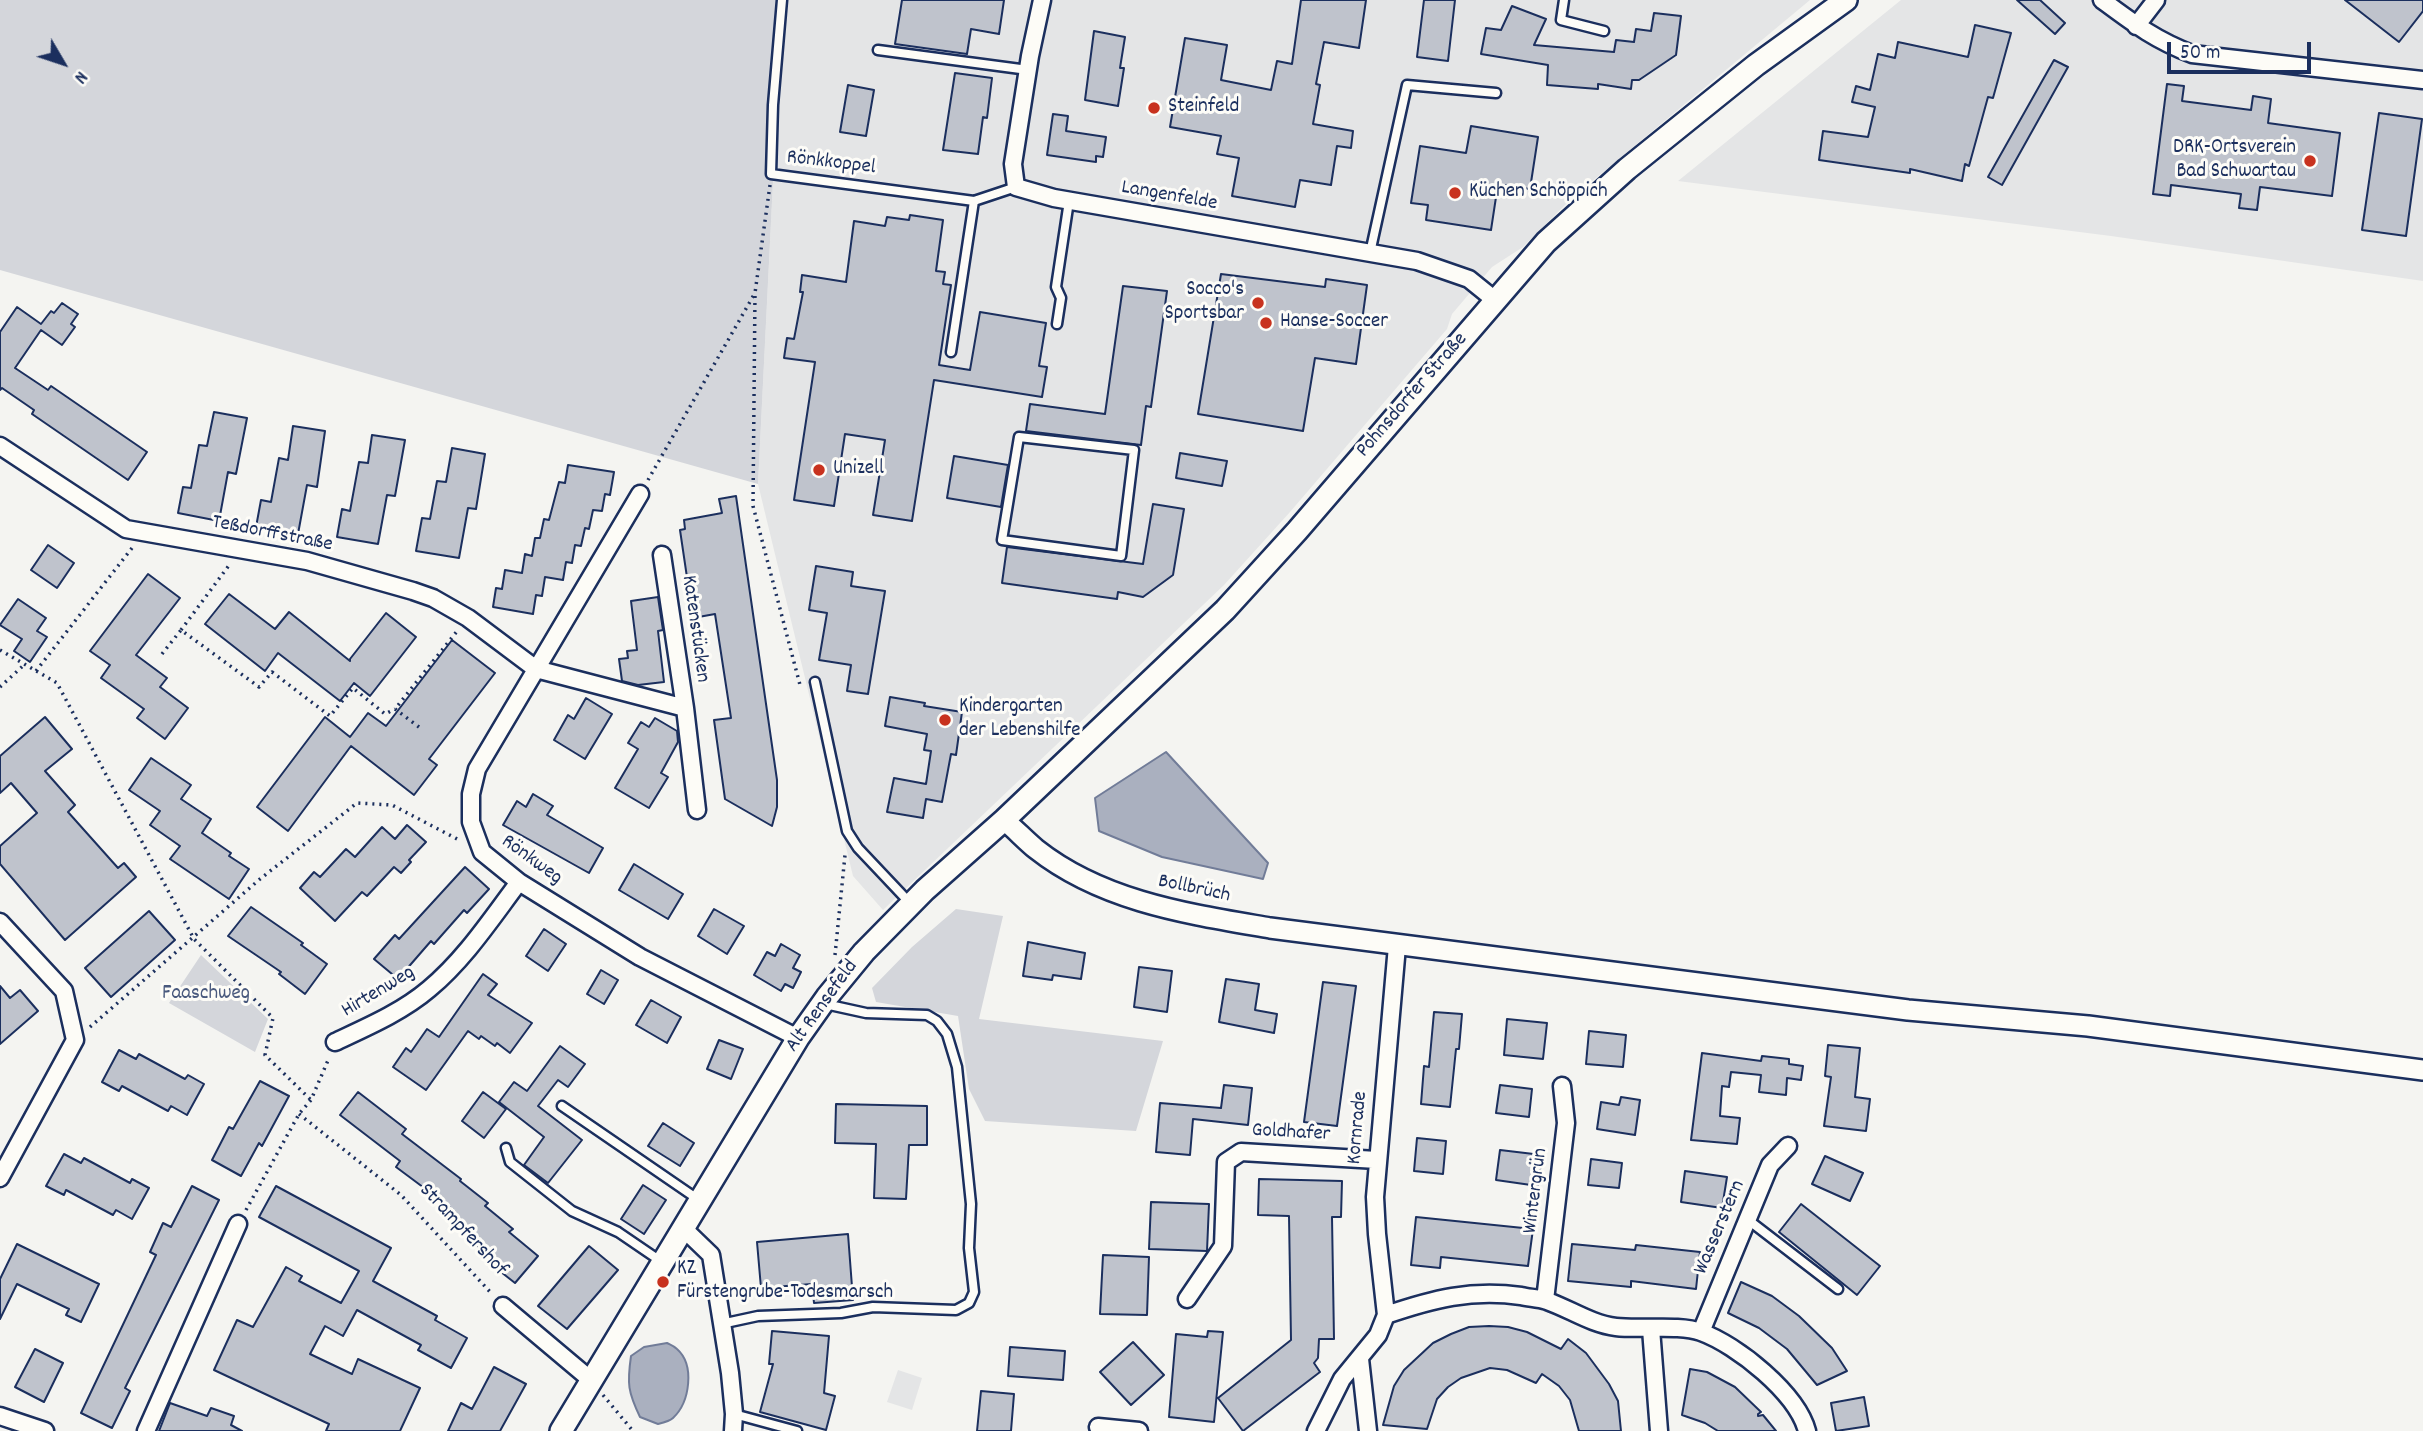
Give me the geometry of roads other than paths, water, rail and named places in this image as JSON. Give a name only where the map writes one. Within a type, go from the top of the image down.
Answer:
[{"type":"main road","name":"Pohnsdorfer Straße","points":[[1004,820],[1225,610],[1297,531],[1546,242],[1627,169],[1756,65],[1846,0]]},
{"type":"main road","name":"Alt Rensefeld","points":[[561,1431],[798,1038],[827,997],[864,952],[912,904],[1004,820]]},
{"type":"street","points":[[1016,187],[1013,164],[1042,0]]},
{"type":"street","points":[[2102,0],[2165,44],[2192,54],[2423,80]]},
{"type":"street","points":[[2136,26],[2156,0]]},
{"type":"street","name":"Langenfelde","points":[[1016,187],[1069,201],[1417,261],[1469,279],[1495,300]]},
{"type":"street","name":"Teßdorffstraße","points":[[0,446],[127,529],[307,561],[413,591],[468,618],[536,669]]},
{"type":"street","name":"Rönkweg","points":[[639,494],[477,769],[471,794],[471,822],[482,852],[519,882],[640,957],[798,1038]]},
{"type":"street","name":"Katenstücken","points":[[662,555],[696,810]]},
{"type":"street","name":"Katenstücken","points":[[536,669],[684,708]]},
{"type":"street","name":"Bollbrüch","points":[[1004,820],[1037,850],[1100,887],[1174,911],[1270,929],[1908,1010],[2088,1026],[2423,1070]]},
{"type":"street","name":"Hirtenweg","points":[[335,1042],[383,1020],[428,990],[466,953],[519,882]]},
{"type":"street","points":[[0,922],[64,991],[75,1040],[0,1178]]},
{"type":"street","name":"Kornrade","points":[[1386,1315],[1375,1196],[1397,946]]},
{"type":"street","name":"Wintergrün","points":[[1545,1300],[1566,1123],[1562,1086]]},
{"type":"street","name":"Wasserstern","points":[[1701,1332],[1770,1165],[1788,1146]]},
{"type":"street","name":"Goldhafer","points":[[1187,1299],[1223,1246],[1226,1162],[1241,1152],[1377,1160]]},
{"type":"street","points":[[146,1431],[238,1224]]},
{"type":"street","points":[[683,1228],[711,1255],[730,1373],[733,1431]]},
{"type":"street","points":[[1316,1431],[1342,1379],[1378,1335],[1386,1315],[1433,1299],[1468,1293],[1508,1294],[1545,1300],[1583,1318],[1615,1327],[1701,1332],[1756,1366],[1776,1384],[1794,1402],[1807,1431]]},
{"type":"street","name":"Strampfershof","points":[[503,1306],[591,1380]]},
{"type":"street","points":[[1651,1329],[1659,1431]]},
{"type":"street","points":[[1360,1359],[1368,1431]]},
{"type":"street","points":[[0,1416],[44,1431]]},
{"type":"street","points":[[1098,1427],[1139,1431]]},
{"type":"lane","name":"Rönkkoppel","points":[[782,0],[771,174],[974,201],[1016,187]]},
{"type":"lane","points":[[1564,0],[1561,20],[1604,32]]},
{"type":"lane","points":[[878,50],[1028,69]]},
{"type":"lane","points":[[1370,253],[1407,85],[1496,93]]},
{"type":"lane","points":[[951,352],[974,201]]},
{"type":"lane","points":[[1057,324],[1061,298],[1056,287],[1069,201]]},
{"type":"lane","points":[[1018,437],[1134,450],[1130,486],[1121,556],[1002,540],[1018,437]]},
{"type":"lane","points":[[815,682],[847,831],[859,848],[912,904]]},
{"type":"lane","points":[[721,1324],[758,1316],[841,1314],[873,1307],[956,1310],[963,1308],[974,1292],[969,1248],[971,1205],[957,1067],[947,1034],[937,1021],[927,1015],[866,1013],[827,997]]},
{"type":"lane","points":[[562,1106],[699,1200]]},
{"type":"lane","points":[[506,1148],[510,1162],[572,1211],[618,1232],[662,1262]]},
{"type":"lane","points":[[1748,1219],[1838,1289]]},
{"type":"lane","points":[[734,1414],[797,1431]]},
{"type":"water","points":[[1166,752],[1268,863],[1263,879],[1162,857],[1099,831],[1095,798]]},
{"type":"water","points":[[667,1343],[683,1356],[688,1384],[679,1411],[672,1419],[658,1424],[640,1417],[633,1401],[629,1388],[631,1356],[644,1347]]},
{"type":"place","name":"Steinfeld","points":[[1154,108]]},
{"type":"place","name":"DRK-Ortsverein Bad Schwartau","points":[[2310,161]]},
{"type":"place","name":"Küchen Schöppich","points":[[1455,193]]},
{"type":"place","name":"Socco's Sportsbar","points":[[1258,303]]},
{"type":"place","name":"Hanse-Soccer","points":[[1266,323]]},
{"type":"place","name":"Unizell","points":[[819,470]]},
{"type":"place","name":"Kindergarten der Lebenshilfe","points":[[945,720]]},
{"type":"place","name":"KZ Fürstengrube-Todesmarsch","points":[[663,1282]]},
{"type":"park label","name":"Faaschweg","points":[[206,995]]}]
